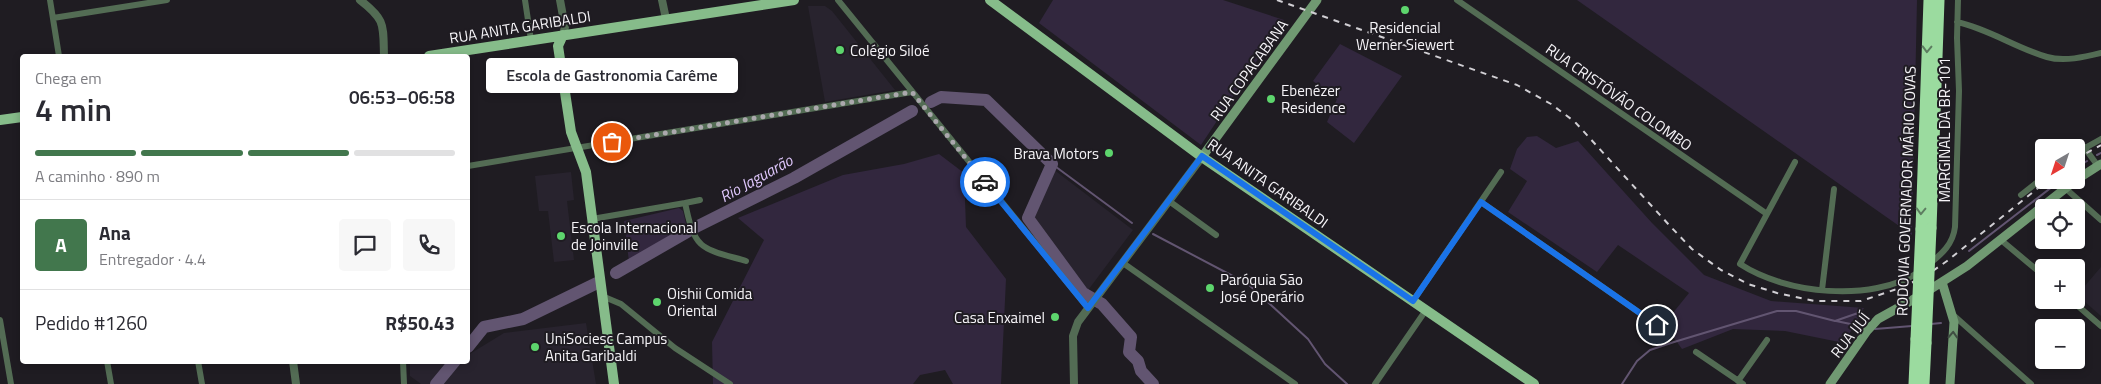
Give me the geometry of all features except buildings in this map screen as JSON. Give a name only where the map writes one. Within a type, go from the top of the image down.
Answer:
[{"type":"highway","name":"RODOVIA GOVERNADOR MÁRIO COVAS","points":[[1926,229],[1929,0]]},
{"type":"highway","name":"RODOVIA GOVERNADOR MÁRIO COVAS","points":[[1924,384],[1921,341],[1939,0]]},
{"type":"highway","name":"RODOVIA GOVERNADOR MÁRIO COVAS","points":[[1914,384],[1921,341]]},
{"type":"main road","name":"RUA ANITA GARIBALDI","points":[[442,54],[794,0]]},
{"type":"main road","name":"RUA ANITA GARIBALDI","points":[[990,0],[1202,156],[1534,384]]},
{"type":"main road","name":"RUA COPACABANA","points":[[1202,156],[1318,0]]},
{"type":"main road","points":[[563,35],[558,46],[571,132],[586,172],[614,384]]},
{"type":"main road","points":[[0,120],[20,117]]},
{"type":"main road","name":"RUA IJUÍ","points":[[2085,175],[2099,165]]},
{"type":"main road","name":"RUA IJUÍ","points":[[1830,384],[1873,324],[1886,314],[1942,282],[2002,240],[2065,189]]},
{"type":"main road","points":[[1942,282],[1952,314],[1954,330],[1952,382]]},
{"type":"street","points":[[50,0],[59,54]]},
{"type":"street","points":[[53,18],[167,0]]},
{"type":"street","points":[[360,0],[380,17],[383,29],[384,54]]},
{"type":"street","points":[[525,0],[531,40]]},
{"type":"street","points":[[560,0],[565,27],[563,35]]},
{"type":"street","points":[[662,0],[666,19]]},
{"type":"street","points":[[838,0],[912,92],[1091,306]]},
{"type":"street","name":"RUA CRISTÓVÃO COLOMBO","points":[[1457,0],[1767,214]]},
{"type":"street","name":"MARGINAL DA BR-101","points":[[1767,214],[1740,264],[1752,272],[1780,284],[1822,290],[1870,289],[1887,286],[1909,278],[1939,255],[1951,241],[1955,227],[1958,0]]},
{"type":"street","points":[[1957,22],[1981,29],[2049,58],[2074,58],[2101,54]]},
{"type":"street","points":[[470,166],[912,92]]},
{"type":"street","points":[[2085,147],[2101,139]]},
{"type":"street","points":[[2085,148],[2099,165]]},
{"type":"street","points":[[1074,384],[1073,336],[1078,322],[1202,156]]},
{"type":"street","points":[[1767,214],[1795,162]]},
{"type":"street","points":[[1413,301],[1501,172]]},
{"type":"street","points":[[2021,195],[2035,183]]},
{"type":"street","points":[[1822,290],[1834,189]]},
{"type":"street","points":[[2067,189],[2101,220]]},
{"type":"street","points":[[592,219],[700,200]]},
{"type":"street","points":[[1169,201],[1216,235]]},
{"type":"street","points":[[1481,202],[1657,325]]},
{"type":"street","points":[[685,203],[696,238],[707,248],[746,261]]},
{"type":"street","points":[[2002,240],[2035,268]]},
{"type":"street","points":[[1123,263],[1295,384]]},
{"type":"street","points":[[602,296],[621,304],[670,344],[730,384]]},
{"type":"street","points":[[2081,309],[2101,326]]},
{"type":"street","points":[[1375,384],[1426,310]]},
{"type":"street","points":[[1952,314],[2031,384]]},
{"type":"street","points":[[0,320],[11,384]]},
{"type":"street","points":[[1696,352],[1740,383],[1767,340]]},
{"type":"street","points":[[108,364],[111,384]]},
{"type":"street","points":[[199,364],[202,384]]},
{"type":"street","points":[[293,364],[296,384]]},
{"type":"street","points":[[403,364],[404,384]]},
{"type":"shaded area","points":[[1053,0],[1223,0],[1284,20],[1201,145],[1039,23]]},
{"type":"shaded area","points":[[1577,0],[1917,0],[1912,235]]},
{"type":"shaded area","name":"Colégio Siloé","points":[[808,6],[825,6],[832,11],[895,90],[825,102]]},
{"type":"shaded area","points":[[1340,44],[1402,76],[1354,143],[1327,122],[1337,99],[1313,81]]},
{"type":"shaded area","points":[[1537,136],[1556,148],[1578,141],[1652,223],[1704,275],[1771,301],[1864,308],[1844,343],[1785,331],[1733,329],[1682,349],[1664,324],[1689,293],[1618,245],[1597,272],[1508,212],[1527,181],[1510,169],[1517,149],[1527,137]]},
{"type":"shaded area","points":[[939,154],[964,173],[966,227],[1006,279],[1001,384],[953,384],[945,370],[920,375],[913,384],[713,384],[712,342],[764,240],[738,218],[843,175],[904,164]]},
{"type":"shaded area","points":[[1053,169],[1133,230],[1086,293],[1031,218]]},
{"type":"shaded area","name":"Escola Internacional de Joinville","points":[[571,172],[574,200],[567,201],[574,260],[554,262],[548,211],[539,211],[535,176]]},
{"type":"shaded area","points":[[679,208],[683,211],[686,224],[629,262],[624,221]]},
{"type":"shaded area","points":[[2101,267],[2101,316],[2085,302],[2085,286]]},
{"type":"shaded area","name":"UniSociesc Campus Anita Garibaldi","points":[[586,323],[596,384],[421,384],[410,376],[410,364],[470,364],[470,354],[504,333]]},
{"type":"waterway","name":"Rio Jaguarão","points":[[931,102],[941,97],[986,100],[1052,164],[1028,218],[1083,293],[1102,304],[1131,337],[1129,352],[1138,361],[1141,371],[1153,384]]},
{"type":"waterway","name":"Rio Jaguarão","points":[[616,273],[694,228],[794,178],[912,111]]},
{"type":"waterway","points":[[2097,155],[2101,153]]},
{"type":"waterway","points":[[1052,164],[1132,223]]},
{"type":"waterway","points":[[1969,251],[2049,189]]},
{"type":"waterway","points":[[1153,234],[1248,284],[1308,339],[1325,364],[1347,384]]},
{"type":"waterway","name":"Rio Jaguarão","points":[[470,344],[484,327],[523,319],[597,283]]},
{"type":"waterway","points":[[1622,384],[1637,361],[1650,350],[1777,311],[1796,311],[1835,321],[1858,313]]},
{"type":"waterway","points":[[1836,321],[1865,327]]},
{"type":"waterway","points":[[1931,324],[1941,323]]},
{"type":"waterway","points":[[1875,329],[1912,326]]},
{"type":"waterway","name":"Rio Jaguarão","points":[[436,384],[453,364]]},
{"type":"railway","points":[[1277,0],[1517,85],[1551,104],[1575,122],[1692,249],[1721,270],[1748,284],[1777,293],[1815,301],[1861,301],[1900,288],[1924,277],[1947,261],[2037,189]]},
{"type":"railway","points":[[2085,154],[2101,145]]},
{"type":"way so far","points":[[612,142],[912,92],[985,182]]},
{"type":"place","name":"Residencial Werner Siewert","points":[[1405,10]]},
{"type":"place","name":"Colégio Siloé","points":[[840,50]]},
{"type":"place","name":"Ebenézer Residence","points":[[1271,99]]},
{"type":"place","name":"Escola de Gastronomia Carême","points":[[612,142]]},
{"type":"place","name":"Brava Motors","points":[[1109,153]]},
{"type":"place","name":"Escola Internacional de Joinville","points":[[561,236]]},
{"type":"place","name":"Paróquia São José Operário","points":[[1210,288]]},
{"type":"place","name":"Oishii Comida Oriental","points":[[657,302]]},
{"type":"place","name":"Casa Enxaimel","points":[[1055,317]]},
{"type":"place","name":"UniSociesc Campus Anita Garibaldi","points":[[535,347]]},
{"type":"route","points":[[985,182],[1088,308],[1132,252],[1202,156],[1413,301],[1481,202],[1657,325]]}]
